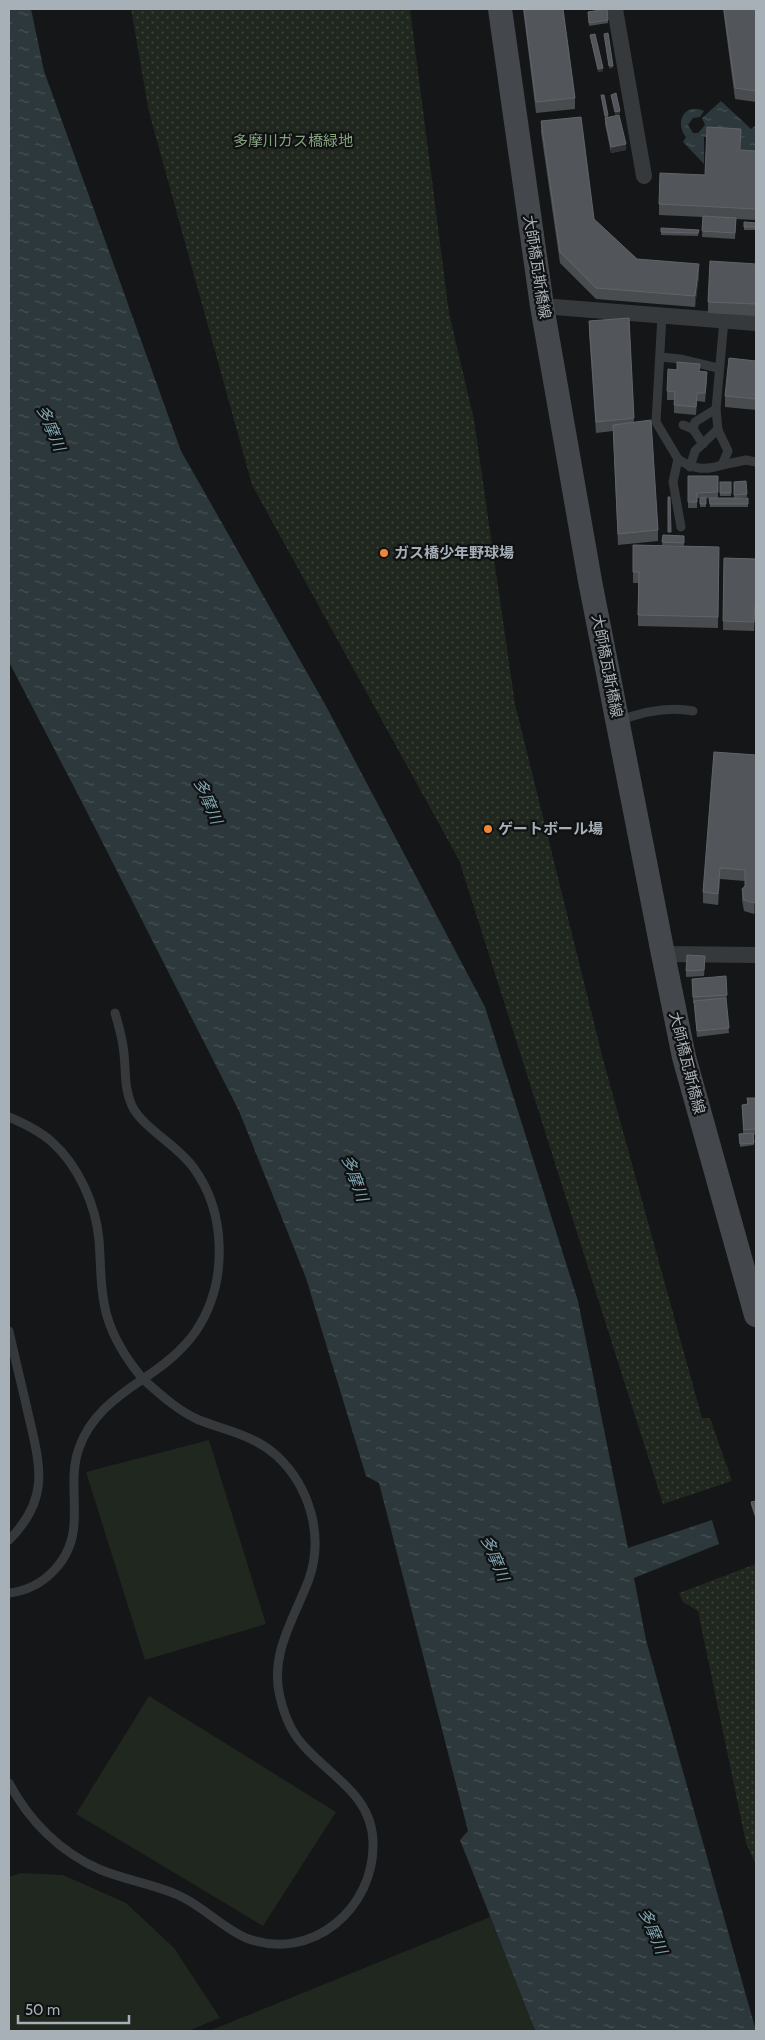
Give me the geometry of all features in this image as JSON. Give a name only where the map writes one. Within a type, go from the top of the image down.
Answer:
[{"type":"street","name":"大師橋瓦斯橋線","points":[[500,9],[542,306],[590,581],[663,954],[684,1057],[756,1315]]},
{"type":"street","points":[[615,9],[644,176]]},
{"type":"street","points":[[542,306],[756,323]]},
{"type":"street","points":[[663,954],[756,955]]},
{"type":"lane","points":[[662,316],[656,422],[678,459],[690,467],[710,469],[746,460],[756,462]]},
{"type":"lane","points":[[722,465],[728,451],[718,428],[716,409],[718,368],[724,320]]},
{"type":"lane","points":[[660,357],[680,359],[718,368]]},
{"type":"lane","points":[[693,429],[696,422],[716,409]]},
{"type":"lane","points":[[683,425],[693,429],[703,444]]},
{"type":"lane","points":[[690,467],[695,451],[718,428]]},
{"type":"lane","points":[[678,459],[673,482],[681,527]]},
{"type":"lane","points":[[618,721],[634,715],[676,708],[693,711]]},
{"type":"lane","points":[[9,1593],[20,1592],[47,1578],[65,1556],[74,1524],[73,1470],[80,1446],[94,1420],[118,1395],[176,1355],[197,1329],[215,1290],[220,1246],[215,1212],[203,1181],[181,1152],[143,1120],[133,1107],[126,1090],[122,1037],[115,1013]]},
{"type":"lane","points":[[9,1117],[52,1142],[70,1163],[81,1181],[96,1225],[100,1274],[107,1316],[122,1353],[143,1379],[185,1412],[198,1419],[248,1436],[264,1446],[289,1470],[307,1498],[314,1528],[314,1559],[310,1576],[284,1637],[278,1672],[279,1695],[293,1732],[302,1744],[350,1786],[360,1799],[374,1840],[367,1883],[352,1909],[327,1930],[295,1942],[263,1943],[226,1927],[184,1898],[148,1883],[100,1869],[76,1857],[29,1816],[9,1783]]},
{"type":"lane","points":[[9,1331],[40,1462],[39,1487],[32,1510],[22,1527],[9,1540]]},
{"type":"green space","name":"多摩川ガス橋緑地","points":[[131,9],[410,9],[449,313],[474,420],[515,704],[603,1059],[702,1418],[710,1418],[732,1481],[663,1504],[459,860],[252,485],[149,112]]},
{"type":"green space","points":[[209,1440],[266,1624],[145,1660],[86,1472]]},
{"type":"green space","points":[[756,1564],[756,1865],[746,1843],[698,1611],[683,1602],[679,1593]]},
{"type":"green space","points":[[149,1696],[336,1812],[263,1926],[76,1814]]},
{"type":"green space","points":[[21,1873],[63,1875],[126,1903],[174,1948],[220,2018],[188,2031],[9,2031],[9,1877]]},
{"type":"green space","points":[[490,1917],[536,2031],[209,2031]]},
{"type":"water","name":"多摩川","points":[[9,9],[31,9],[44,71],[181,451],[326,706],[485,1007],[578,1301],[628,1548],[712,1520],[719,1544],[634,1578],[646,1640],[756,2031],[536,2031],[460,1840],[468,1831],[379,1483],[366,1476],[306,1278],[239,1111],[9,662]]},
{"type":"water","points":[[721,101],[751,129],[756,125],[756,155],[741,153],[741,139],[704,137],[704,164],[683,142],[686,137],[681,120],[683,115],[691,109],[704,111],[700,117],[693,118],[688,125],[693,133],[698,133],[705,125],[702,118]]},
{"type":"building","points":[[524,9],[563,9],[575,98],[536,102]]},
{"type":"building","points":[[607,9],[608,20],[589,23],[588,12]]},
{"type":"building","points":[[724,9],[756,9],[756,91],[735,88]]},
{"type":"building","points":[[608,33],[613,66],[609,66],[604,34]]},
{"type":"building","points":[[595,34],[603,68],[598,69],[590,35]]},
{"type":"building","points":[[616,93],[620,111],[615,112],[611,95]]},
{"type":"building","points":[[601,95],[604,95],[608,115],[605,116]]},
{"type":"building","points":[[619,115],[626,144],[611,147],[605,118]]},
{"type":"building","points":[[581,117],[594,219],[637,259],[699,264],[695,296],[596,288],[560,252],[541,121]]},
{"type":"building","points":[[707,127],[741,129],[740,150],[756,151],[756,209],[659,204],[660,173],[705,175]]},
{"type":"building","points":[[703,216],[736,218],[735,233],[702,231]]},
{"type":"building","points":[[744,222],[756,223],[756,227],[744,227]]},
{"type":"building","points":[[661,228],[699,230],[698,233],[661,232]]},
{"type":"building","points":[[710,261],[756,264],[756,304],[708,302]]},
{"type":"building","points":[[629,318],[634,418],[596,422],[589,321]]},
{"type":"building","points":[[729,358],[756,361],[756,399],[725,396]]},
{"type":"building","points":[[677,362],[700,364],[699,371],[707,372],[705,393],[697,393],[696,407],[674,405],[675,392],[667,391],[668,369],[677,370]]},
{"type":"building","points":[[651,420],[658,530],[618,534],[613,425]]},
{"type":"building","points":[[688,476],[718,476],[718,492],[697,493],[697,502],[688,502]]},
{"type":"building","points":[[746,481],[747,494],[734,495],[734,482]]},
{"type":"building","points":[[720,482],[731,482],[731,493],[720,493]]},
{"type":"building","points":[[668,497],[670,497],[671,532],[668,532]]},
{"type":"building","points":[[706,497],[706,504],[700,504],[700,498]]},
{"type":"building","points":[[709,498],[748,498],[748,504],[710,504]]},
{"type":"building","points":[[663,535],[684,536],[684,543],[662,542]]},
{"type":"building","points":[[633,545],[719,547],[718,617],[638,615],[639,572],[633,572]]},
{"type":"building","points":[[724,558],[756,559],[754,622],[723,621]]},
{"type":"building","points":[[714,752],[756,755],[756,902],[754,903],[744,900],[742,889],[745,886],[745,870],[720,868],[718,894],[703,892]]},
{"type":"building","points":[[687,955],[705,956],[704,970],[686,971]]},
{"type":"building","points":[[726,976],[727,995],[693,997],[692,979]]},
{"type":"building","points":[[726,998],[729,1028],[697,1031],[694,1001]]},
{"type":"building","points":[[747,1098],[756,1098],[756,1129],[744,1130],[742,1105],[748,1104]]},
{"type":"building","points":[[753,1133],[754,1143],[740,1144],[739,1134]]},
{"type":"building","points":[[756,1501],[756,1517],[751,1502]]},
{"type":"place","name":"ガス橋少年野球場","points":[[384,553]]},
{"type":"place","name":"ゲートボール場","points":[[488,829]]}]
